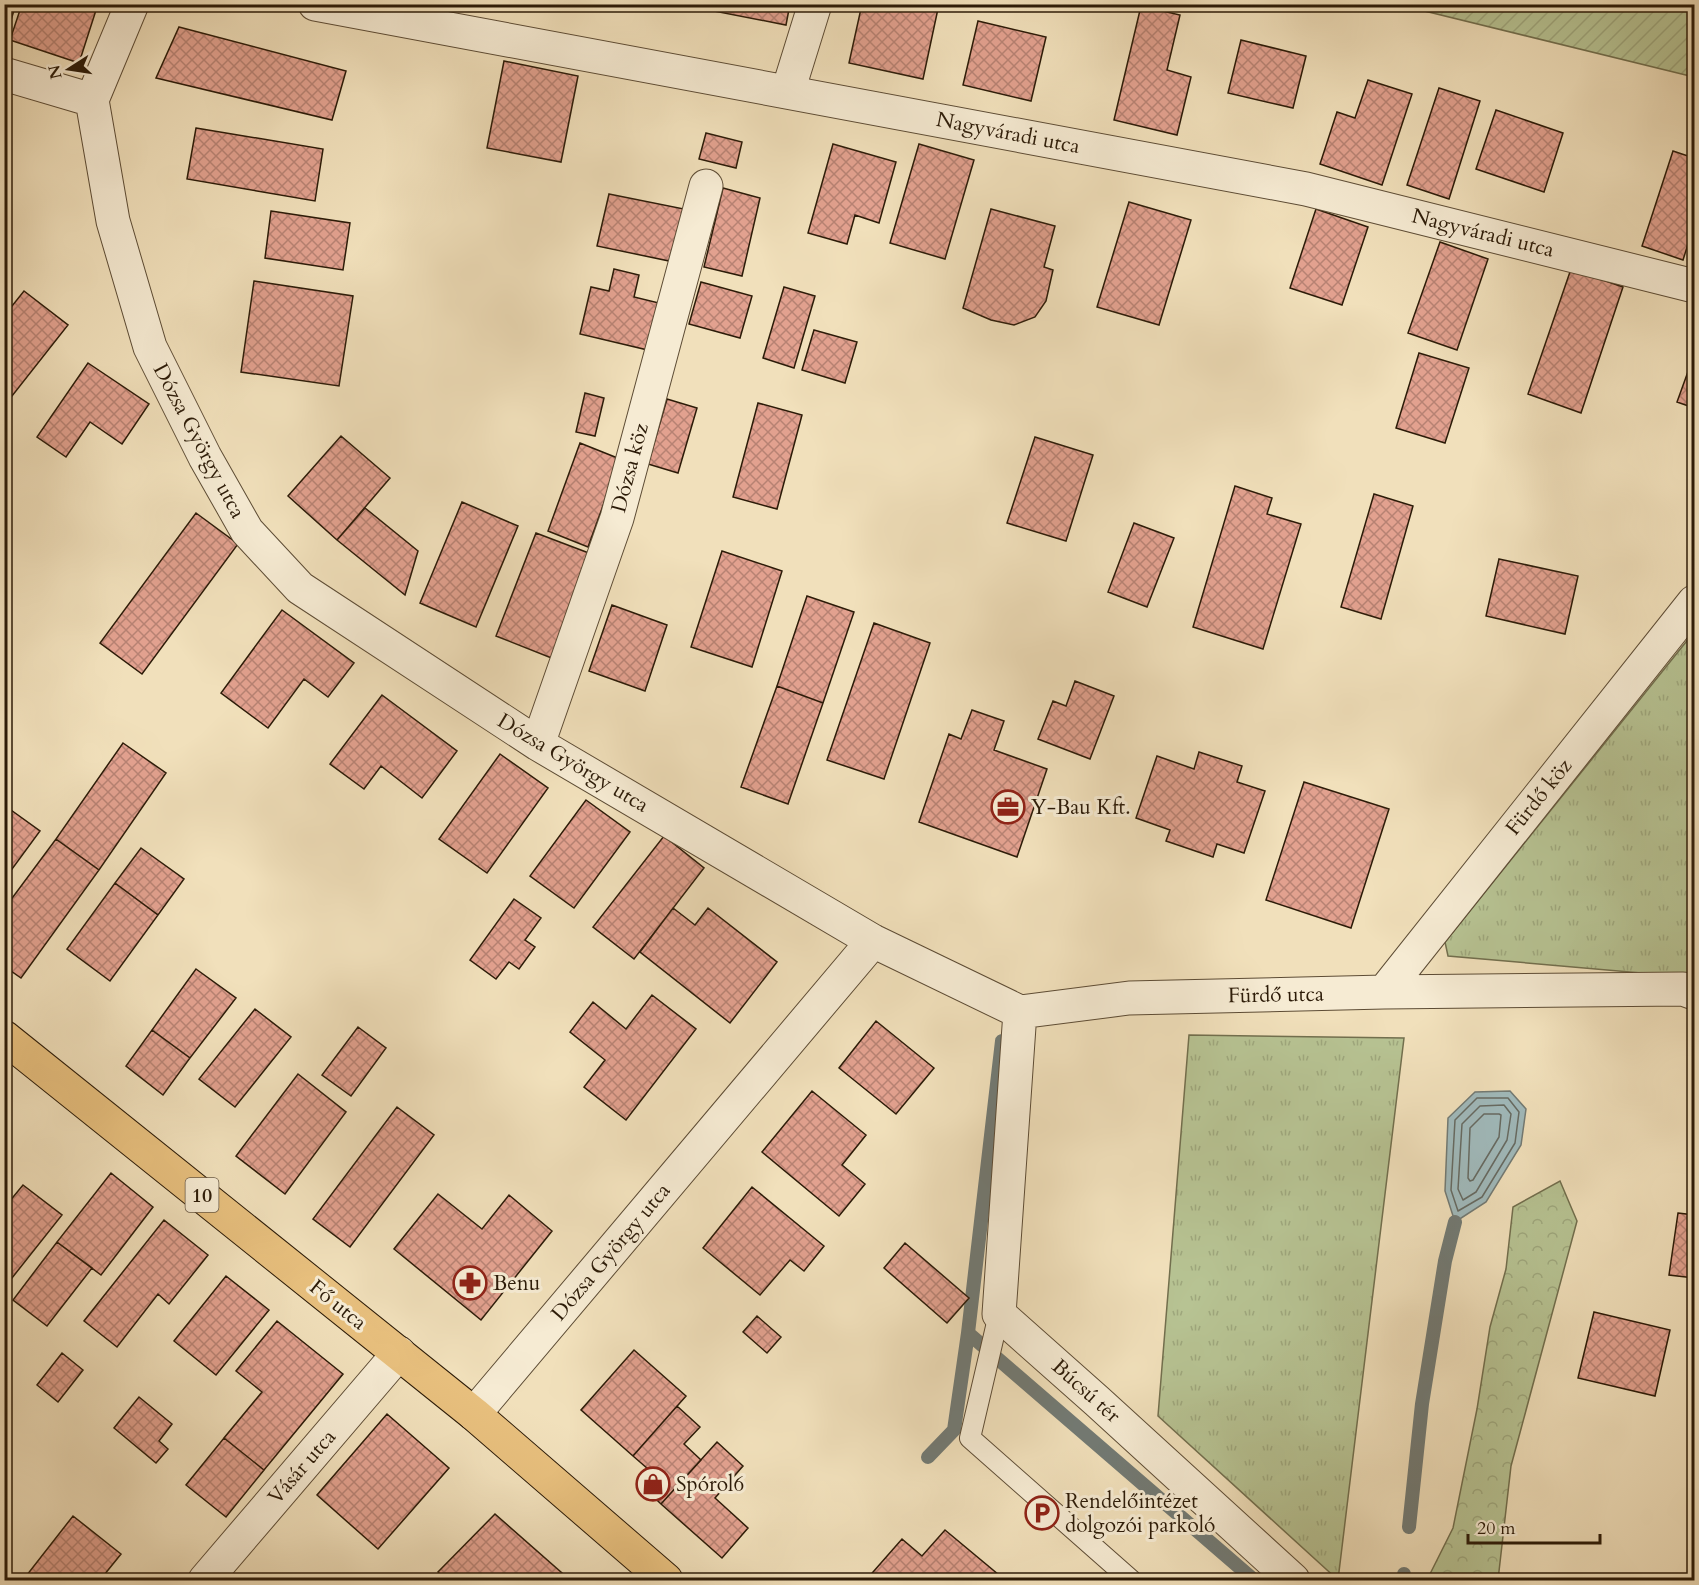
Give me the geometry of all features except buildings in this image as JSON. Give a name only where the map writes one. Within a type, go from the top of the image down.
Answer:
[{"type":"main road","name":"Fő utca","points":[[4,1037],[474,1414],[666,1581]]},
{"type":"street","points":[[4,74],[92,100],[132,4]]},
{"type":"street","name":"Nagyváradi utca","points":[[315,4],[1306,189],[1695,286]]},
{"type":"street","points":[[788,91],[815,4]]},
{"type":"street","name":"Dózsa György utca","points":[[92,100],[113,221],[150,347],[205,457],[247,531],[300,588],[538,744],[873,941],[474,1414]]},
{"type":"street","name":"Dózsa köz","points":[[538,744],[617,518],[706,186]]},
{"type":"street","name":"Fürdő köz","points":[[1384,992],[1695,602]]},
{"type":"street","points":[[873,941],[1020,1012],[997,1322]]},
{"type":"street","name":"Fürdő utca","points":[[1020,1012],[1129,998],[1384,992],[1683,989],[1695,993]]},
{"type":"street","name":"Búcsú tér","points":[[997,1322],[1098,1401],[1293,1581]]},
{"type":"street","name":"Vásár utca","points":[[205,1581],[399,1353]]},
{"type":"lane","points":[[997,1322],[970,1438],[1131,1581]]},
{"type":"green space","points":[[1400,5],[1694,5],[1694,77]]},
{"type":"green space","points":[[1694,632],[1694,967],[1687,977],[1448,956],[1445,942]]},
{"type":"green space","points":[[1189,1035],[1404,1038],[1338,1580],[1158,1416]]},
{"type":"green space","points":[[1560,1181],[1577,1221],[1511,1466],[1498,1580],[1427,1580],[1453,1528],[1477,1409],[1490,1327],[1506,1269],[1513,1207]]},
{"type":"water","points":[[1510,1091],[1526,1109],[1521,1145],[1486,1202],[1455,1222],[1445,1191],[1448,1118],[1475,1092]]},
{"type":"waterway","points":[[1002,1041],[968,1333],[1254,1580]]},
{"type":"waterway","points":[[1409,1527],[1422,1404],[1445,1261],[1455,1222]]},
{"type":"waterway","points":[[928,1457],[954,1430],[968,1333]]},
{"type":"waterway","points":[[1404,1574],[1404,1580]]},
{"type":"place","name":"Y-Bau Kft.","points":[[1008,807]]},
{"type":"place","name":"Benu","points":[[470,1283]]},
{"type":"place","name":"Spórol6","points":[[653,1484]]},
{"type":"place","name":"Rendelőintézet dolgozói parkoló","points":[[1042,1513]]}]
